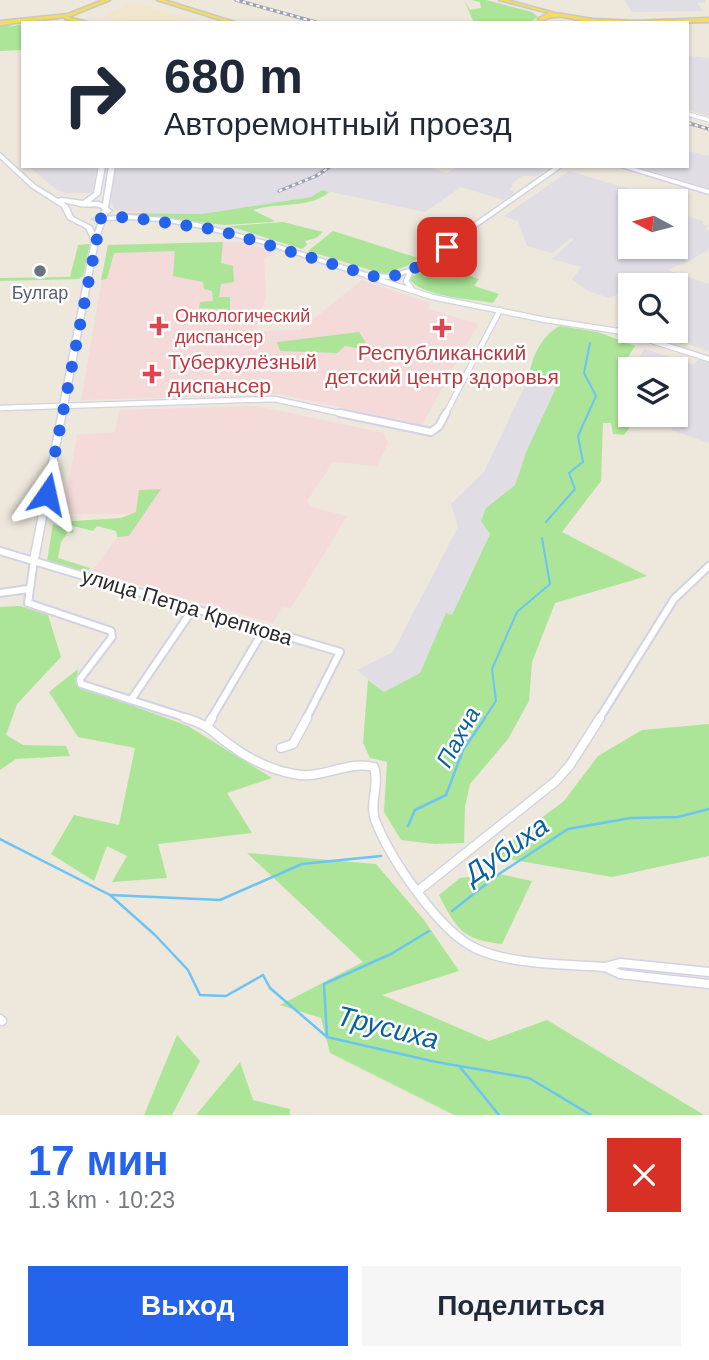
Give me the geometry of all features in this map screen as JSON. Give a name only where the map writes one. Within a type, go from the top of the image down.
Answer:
[{"type":"main road","points":[[27,21],[73,16],[108,0]]},
{"type":"main road","points":[[159,0],[229,21]]},
{"type":"main road","points":[[490,0],[533,11],[541,20],[560,15]]},
{"type":"main road","points":[[501,0],[570,20],[588,21]]},
{"type":"main road","points":[[73,16],[84,21]]},
{"type":"main road","points":[[689,21],[709,21]]},
{"type":"main road","points":[[689,22],[709,21]]},
{"type":"main road","points":[[0,24],[21,22]]},
{"type":"street","points":[[689,114],[709,120]]},
{"type":"street","points":[[0,153],[48,193],[63,200],[97,203],[111,213],[127,217],[218,230],[415,291],[558,322],[602,327],[709,359]]},
{"type":"street","points":[[0,153],[26,181],[62,203],[69,216],[89,227],[95,242]]},
{"type":"street","points":[[68,211],[97,194],[102,168]]},
{"type":"street","points":[[112,168],[106,208],[99,218],[28,589],[28,603],[111,631],[112,637],[80,679],[81,684],[208,724],[219,739],[286,773],[313,777],[354,764],[374,767],[377,772],[373,798],[375,820],[418,891],[456,935],[476,948],[506,956],[605,967],[620,974],[709,984]]},
{"type":"street","points":[[365,275],[390,277],[411,270],[557,168]]},
{"type":"street","points":[[628,168],[709,192]]},
{"type":"street","points":[[76,220],[127,217]]},
{"type":"street","points":[[411,270],[406,281],[415,291]]},
{"type":"street","points":[[0,408],[274,399],[431,432],[439,426],[500,310]]},
{"type":"street","name":"улица Петра Крепкова","points":[[0,551],[341,652],[293,744],[281,748]]},
{"type":"street","points":[[418,891],[556,781],[570,765],[677,596],[709,566]]},
{"type":"street","points":[[0,593],[28,589]]},
{"type":"street","points":[[131,700],[193,610]]},
{"type":"street","points":[[208,724],[263,631]]},
{"type":"street","points":[[605,967],[620,963],[709,972]]},
{"type":"street","points":[[620,963],[620,974]]},
{"type":"shaded area","points":[[624,0],[706,2],[697,3],[703,11],[632,12]]},
{"type":"shaded area","points":[[133,3],[198,21],[121,21],[102,16]]},
{"type":"shaded area","points":[[689,56],[709,58],[709,116],[689,110]]},
{"type":"shaded area","points":[[689,151],[709,156],[709,188],[642,168],[689,168]]},
{"type":"shaded area","points":[[30,168],[97,168],[92,193],[66,193],[57,190]]},
{"type":"shaded area","points":[[116,168],[432,168],[447,173],[455,168],[548,168],[537,176],[522,176],[511,184],[513,186],[509,190],[515,192],[504,200],[461,187],[425,212],[322,190],[311,197],[202,214],[114,210],[110,195]]},
{"type":"shaded area","points":[[569,171],[629,189],[618,189],[618,259],[688,259],[688,216],[709,226],[705,229],[709,231],[709,249],[667,270],[676,273],[618,273],[618,294],[609,298],[586,290],[572,279],[582,267],[552,259],[574,239],[571,238],[552,253],[527,246],[518,221],[504,216]]},
{"type":"shaded area","points":[[243,242],[274,252],[264,260],[266,295],[256,331],[300,330],[362,280],[430,303],[428,309],[478,324],[422,425],[280,394],[81,400],[108,245]]},
{"type":"shaded area","points":[[688,277],[709,284],[709,351],[686,343],[688,343]]},
{"type":"shaded area","points":[[645,349],[669,357],[639,357]]},
{"type":"shaded area","points":[[699,359],[709,362],[709,443],[671,430],[672,427],[688,427],[688,363],[693,365]]},
{"type":"shaded area","points":[[530,375],[555,382],[556,390],[527,450],[515,485],[486,508],[482,521],[490,533],[452,615],[446,614],[420,673],[384,692],[357,670],[393,652],[458,527],[451,504],[484,472]]},
{"type":"shaded area","points":[[257,406],[384,433],[388,443],[377,466],[333,462],[307,501],[311,507],[347,516],[291,608],[282,607],[273,623],[91,572],[136,514],[63,514],[77,435],[115,432],[119,410]]},
{"type":"green space","points":[[464,0],[470,10],[481,8],[480,2],[471,0],[486,0],[532,12],[538,17],[532,21],[473,21]]},
{"type":"green space","points":[[21,24],[21,50],[0,51],[0,25],[13,25],[7,27]]},
{"type":"green space","points":[[322,190],[329,192],[313,201],[253,210],[275,221],[271,222],[225,225],[121,213],[202,214],[311,197]]},
{"type":"green space","points":[[283,222],[323,232],[316,238],[305,241],[307,245],[302,249],[229,226]]},
{"type":"green space","points":[[333,231],[418,258],[407,266],[384,274],[308,251]]},
{"type":"green space","points":[[223,242],[221,263],[233,266],[234,282],[221,284],[219,297],[230,297],[230,310],[199,308],[200,302],[213,301],[212,291],[204,289],[203,282],[173,276],[175,251],[114,253],[107,279],[101,280],[108,245]]},
{"type":"green space","points":[[90,244],[83,276],[79,279],[0,281],[0,278],[70,277],[78,245]]},
{"type":"green space","points":[[435,264],[479,279],[474,286],[499,294],[493,303],[461,298],[437,294],[417,286],[410,280]]},
{"type":"green space","points":[[560,326],[598,332],[618,340],[618,343],[635,346],[628,357],[618,357],[618,427],[630,427],[624,435],[613,434],[611,423],[603,423],[601,481],[562,532],[647,576],[555,603],[532,662],[529,701],[508,739],[470,784],[465,807],[464,843],[435,844],[401,840],[384,812],[387,762],[370,758],[363,743],[368,680],[384,692],[420,673],[446,613],[452,615],[490,534],[481,521],[486,508],[515,485],[527,450],[555,390],[555,382],[530,375],[539,347]]},
{"type":"green space","points":[[359,332],[366,343],[362,349],[345,346],[337,353],[280,351],[277,342]]},
{"type":"green space","points":[[161,489],[129,536],[117,537],[116,531],[97,526],[93,531],[57,522],[121,518],[136,512],[139,490]]},
{"type":"green space","points":[[53,524],[74,530],[73,533],[68,532],[61,542],[58,558],[90,568],[86,573],[47,561]]},
{"type":"green space","points":[[20,606],[48,615],[61,657],[17,704],[6,735],[23,745],[66,746],[70,756],[16,759],[0,770],[0,607]]},
{"type":"green space","points":[[78,669],[76,685],[188,726],[272,778],[227,793],[252,833],[158,844],[167,878],[112,882],[127,856],[107,846],[94,881],[51,854],[74,815],[119,825],[135,748],[78,737],[49,692]]},
{"type":"green space","points":[[709,724],[709,856],[612,877],[491,856],[564,801],[598,756],[642,730]]},
{"type":"green space","points":[[247,853],[376,864],[424,920],[459,971],[382,995],[489,1041],[547,1020],[704,1115],[454,1115],[330,1053],[321,1018],[280,1005],[363,962]]},
{"type":"green space","points":[[499,874],[532,881],[502,944],[478,939],[462,930],[450,916],[439,895],[460,878]]},
{"type":"green space","points":[[177,1035],[200,1061],[172,1115],[144,1115]]},
{"type":"green space","points":[[240,1062],[253,1100],[290,1109],[290,1115],[196,1115]]},
{"type":"waterway","name":"Пахча","points":[[546,522],[575,489],[569,473],[583,462],[578,436],[596,396],[584,373],[590,343]]},
{"type":"waterway","name":"Пахча","points":[[484,719],[496,701],[492,669],[517,612],[550,584],[542,538]]},
{"type":"waterway","name":"Пахча","points":[[408,826],[415,810],[446,795],[463,750],[485,718]]},
{"type":"waterway","name":"Дубиха","points":[[452,911],[499,874],[568,829],[631,818],[678,817],[709,809]]},
{"type":"waterway","name":"Трусиха","points":[[0,839],[110,895]]},
{"type":"waterway","name":"Пахча","points":[[110,895],[220,900],[302,864],[381,856]]},
{"type":"waterway","name":"Трусиха","points":[[110,895],[155,935],[188,970],[200,995],[226,996],[263,975],[270,988],[327,1037]]},
{"type":"waterway","name":"Дубиха","points":[[327,1037],[324,984],[391,954],[429,931]]},
{"type":"waterway","name":"Трусиха","points":[[327,1037],[436,1062],[529,1078],[591,1115]]},
{"type":"waterway","points":[[460,1067],[499,1115]]},
{"type":"railway","points":[[236,0],[312,21]]},
{"type":"railway","points":[[689,123],[709,129]]},
{"type":"railway","points":[[279,191],[316,176],[328,168]]},
{"type":"place","name":"Булгар","points":[[40,271]]},
{"type":"place","name":"Онкологический диспансер","points":[[159,326]]},
{"type":"place","name":"Республиканский детский центр здоровья","points":[[442,328]]},
{"type":"place","name":"Туберкулёзный диспансер","points":[[152,374]]},
{"type":"route","points":[[47,494],[101,218],[127,217],[218,230],[376,277],[407,272],[447,247]]}]
